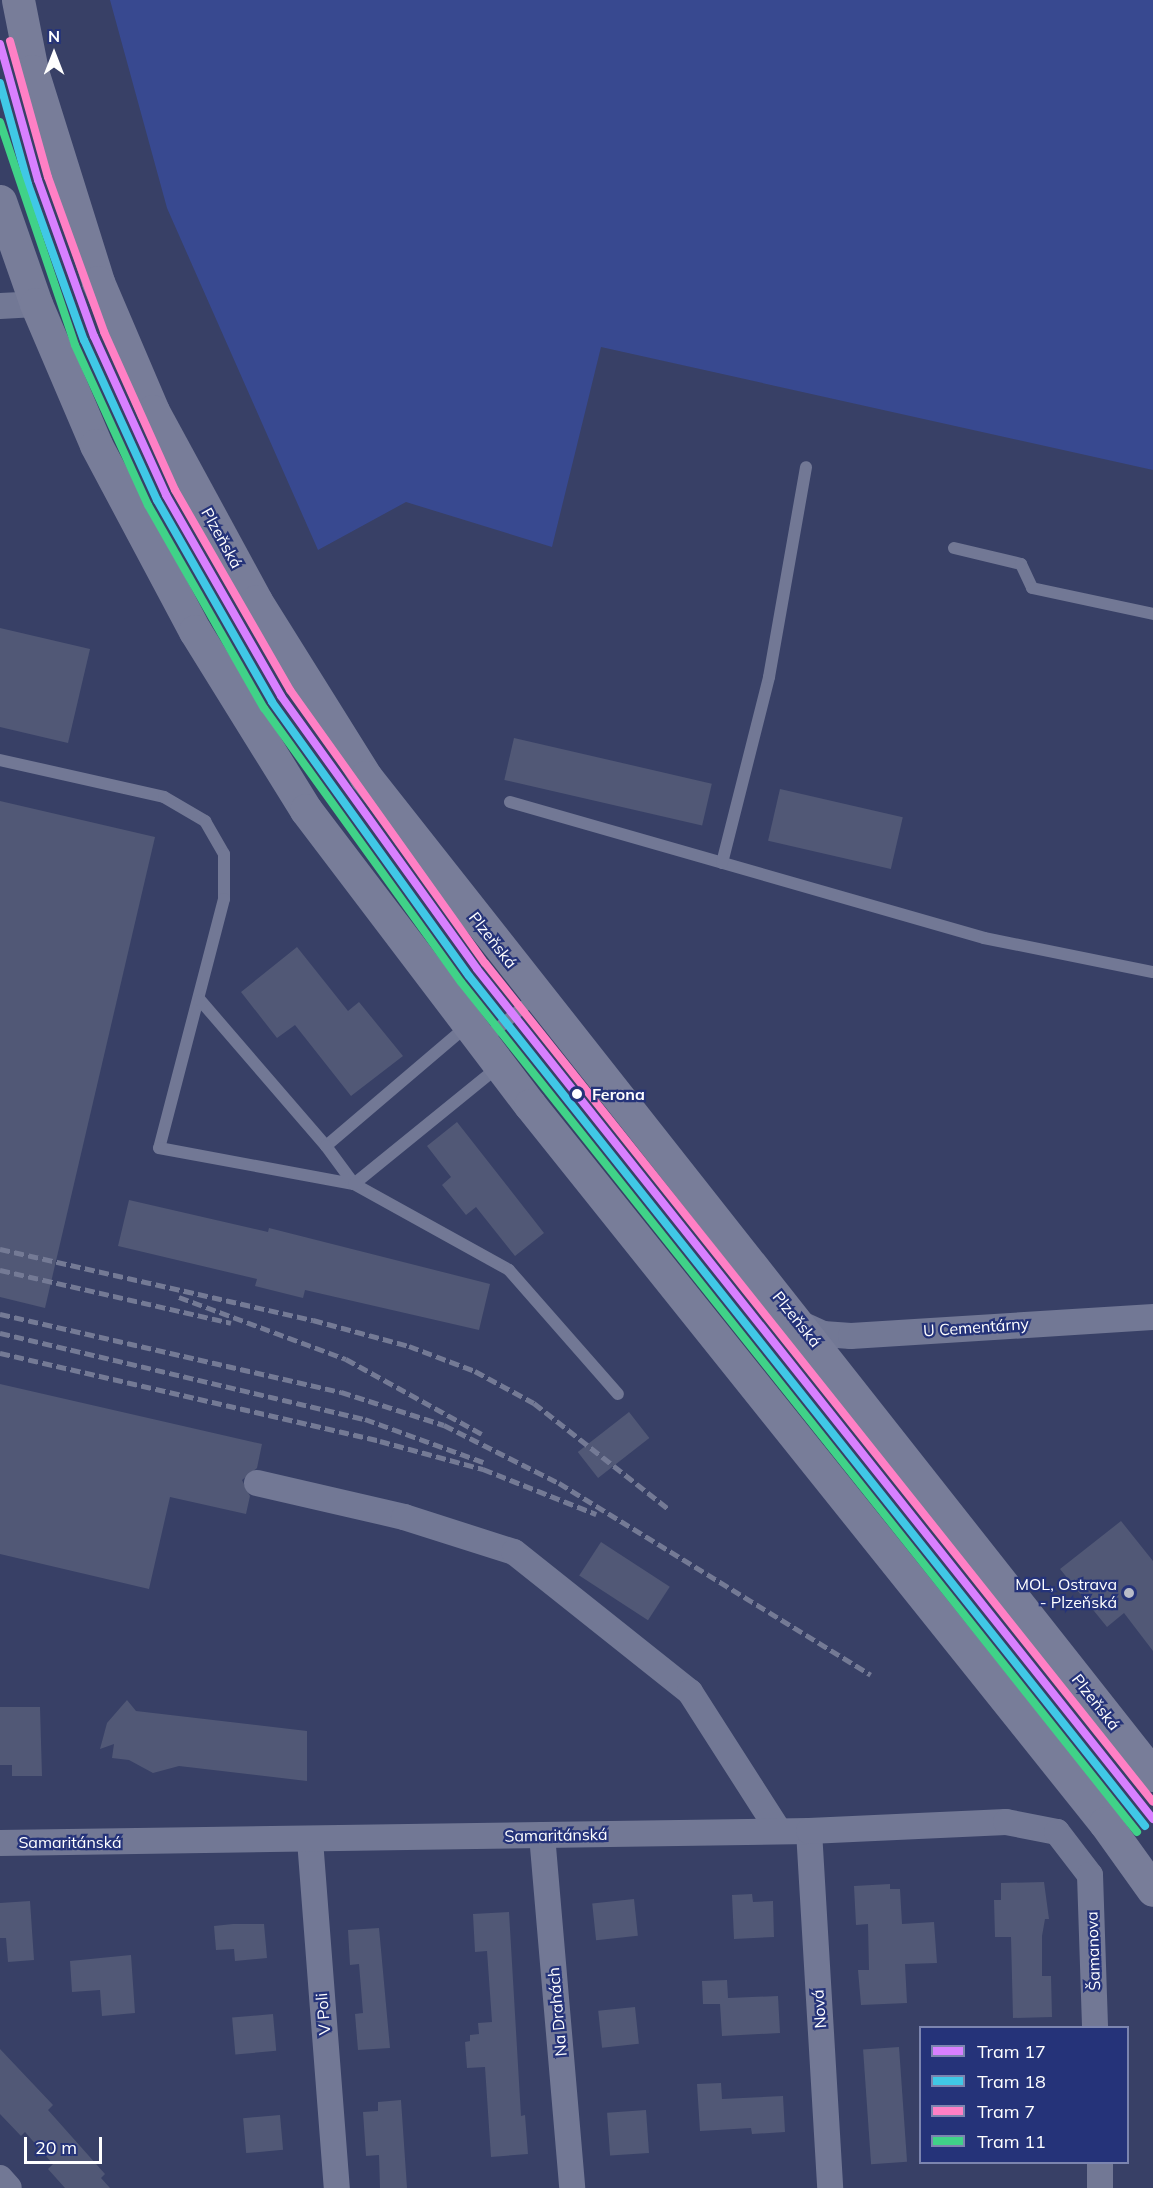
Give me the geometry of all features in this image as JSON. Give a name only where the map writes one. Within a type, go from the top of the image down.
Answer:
[{"type":"main road","name":"Plzeňská","points":[[18,0],[32,71],[98,282],[153,411],[256,601],[366,777],[536,995],[801,1324],[1153,1775]]},
{"type":"main road","points":[[0,201],[36,304],[96,446],[195,630],[306,810],[483,1044],[1105,1823],[1153,1890]]},
{"type":"street","points":[[0,306],[36,304]]},
{"type":"street","name":"U Cementárny","points":[[801,1324],[823,1334],[851,1336],[1012,1323],[1153,1317]]},
{"type":"street","points":[[256,1483],[404,1517],[514,1552],[690,1692],[779,1831]]},
{"type":"street","name":"Samaritánská","points":[[0,1843],[809,1831],[1006,1822],[1057,1832],[1090,1875]]},
{"type":"street","name":"Nová","points":[[809,1831],[830,2188]]},
{"type":"street","name":"Na Drahách","points":[[542,1835],[572,2188]]},
{"type":"street","name":"V Poli","points":[[310,1840],[337,2188]]},
{"type":"street","name":"Šamanova","points":[[1090,1875],[1095,2026]]},
{"type":"street","points":[[1100,2164],[1100,2188]]},
{"type":"street","points":[[0,2178],[9,2188]]},
{"type":"lane","points":[[722,863],[769,677],[806,467]]},
{"type":"lane","points":[[954,548],[1021,564],[1032,588],[1153,614]]},
{"type":"lane","points":[[0,760],[164,797],[205,821],[224,854],[224,898],[200,1000],[159,1148],[354,1184],[509,1270],[618,1394]]},
{"type":"lane","points":[[510,802],[984,938],[1153,972]]},
{"type":"lane","points":[[354,1184],[483,1044],[536,995]]},
{"type":"lane","points":[[200,1000],[326,1146],[354,1184]]},
{"type":"lane","points":[[326,1146],[483,1044]]},
{"type":"shaded area","points":[[110,0],[1153,0],[1153,470],[601,347],[552,547],[406,502],[318,550],[167,208]]},
{"type":"building","points":[[0,628],[90,649],[68,743],[0,727]]},
{"type":"building","points":[[514,738],[712,784],[702,826],[504,780]]},
{"type":"building","points":[[780,789],[903,817],[891,869],[768,841]]},
{"type":"building","points":[[0,801],[155,837],[45,1308],[0,1297]]},
{"type":"building","points":[[297,947],[348,1011],[359,1002],[403,1056],[351,1096],[295,1025],[277,1038],[241,992]]},
{"type":"building","points":[[457,1122],[544,1233],[515,1256],[476,1207],[466,1215],[442,1185],[451,1177],[427,1146]]},
{"type":"building","points":[[129,1200],[268,1232],[269,1228],[490,1284],[479,1330],[305,1290],[303,1298],[255,1286],[257,1279],[118,1246]]},
{"type":"building","points":[[0,1384],[262,1444],[257,1468],[242,1480],[250,1496],[246,1514],[170,1497],[149,1589],[0,1554]]},
{"type":"building","points":[[629,1412],[649,1438],[598,1478],[578,1452]]},
{"type":"building","points":[[1121,1521],[1153,1561],[1153,1651],[1124,1613],[1107,1627],[1060,1569]]},
{"type":"building","points":[[601,1542],[670,1587],[648,1620],[579,1576]]},
{"type":"building","points":[[127,1700],[136,1711],[307,1731],[307,1781],[179,1766],[153,1773],[129,1760],[112,1758],[114,1744],[100,1749],[107,1723]]},
{"type":"building","points":[[0,1707],[40,1707],[42,1776],[12,1776],[12,1765],[0,1765]]},
{"type":"building","points":[[1044,1882],[1049,1919],[1045,1919],[1042,1936],[1042,1976],[1051,1976],[1052,2017],[1013,2018],[1011,1937],[995,1937],[994,1900],[1001,1900],[1001,1883]]},
{"type":"building","points":[[890,1884],[890,1889],[900,1889],[902,1924],[934,1922],[937,1963],[905,1964],[907,2003],[861,2005],[858,1970],[869,1970],[868,1924],[856,1925],[854,1886]]},
{"type":"building","points":[[752,1894],[753,1902],[773,1901],[774,1937],[734,1939],[732,1895]]},
{"type":"building","points":[[634,1899],[638,1936],[596,1940],[592,1903]]},
{"type":"building","points":[[30,1901],[34,1960],[8,1962],[6,1938],[0,1938],[0,1903]]},
{"type":"building","points":[[509,1912],[521,2116],[525,2115],[528,2154],[491,2157],[485,2067],[467,2068],[465,2042],[470,2041],[470,2035],[479,2034],[478,2023],[492,2022],[487,1951],[475,1952],[473,1914]]},
{"type":"building","points":[[264,1924],[267,1958],[235,1961],[234,1949],[216,1950],[214,1926]]},
{"type":"building","points":[[379,1928],[390,2048],[358,2050],[355,2014],[363,2013],[359,1964],[350,1965],[348,1930]]},
{"type":"building","points":[[131,1955],[135,2013],[102,2016],[100,1990],[72,1992],[70,1961]]},
{"type":"building","points":[[727,1980],[728,1998],[778,1996],[780,2033],[722,2036],[720,2004],[703,2004],[702,1981]]},
{"type":"building","points":[[635,2007],[639,2044],[602,2048],[598,2011]]},
{"type":"building","points":[[273,2014],[276,2051],[235,2054],[232,2018]]},
{"type":"building","points":[[899,2047],[907,2162],[871,2164],[863,2050]]},
{"type":"building","points":[[0,2049],[53,2105],[48,2110],[105,2174],[101,2178],[110,2188],[65,2188],[48,2169],[53,2164],[25,2132],[21,2136],[0,2114]]},
{"type":"building","points":[[721,2083],[722,2099],[783,2096],[785,2132],[752,2134],[751,2128],[700,2131],[697,2084]]},
{"type":"building","points":[[401,2100],[407,2188],[380,2188],[379,2155],[366,2156],[363,2112],[378,2111],[378,2102]]},
{"type":"building","points":[[646,2110],[649,2153],[610,2156],[607,2113]]},
{"type":"building","points":[[280,2115],[283,2150],[246,2153],[243,2118]]},
{"type":"railway","points":[[0,1249],[313,1320],[409,1346],[475,1371],[534,1403],[670,1510]]},
{"type":"railway","points":[[0,1270],[231,1323]]},
{"type":"railway","points":[[179,1297],[346,1359],[482,1434]]},
{"type":"railway","points":[[0,1314],[341,1392],[444,1425],[559,1483],[871,1675]]},
{"type":"railway","points":[[0,1333],[365,1419],[483,1462]]},
{"type":"railway","points":[[0,1353],[380,1441],[483,1469],[596,1514]]},
{"type":"tram line","name":"7","points":[[10,41],[48,177],[104,332],[175,490],[290,690],[485,963],[1153,1802]]},
{"type":"tram line","name":"17","points":[[0,44],[38,180],[94,336],[166,495],[281,696],[477,969],[1153,1819]]},
{"type":"tram line","name":"18","points":[[0,83],[28,184],[84,340],[157,500],[272,702],[469,976],[1145,1826]]},
{"type":"tram line","name":"11","points":[[0,122],[75,345],[148,505],[264,708],[461,982],[1137,1832]]},
{"type":"place","name":"Ferona","points":[[577,1094]]},
{"type":"place","name":"MOL, Ostrava - Plzeňská","points":[[1129,1593]]}]
